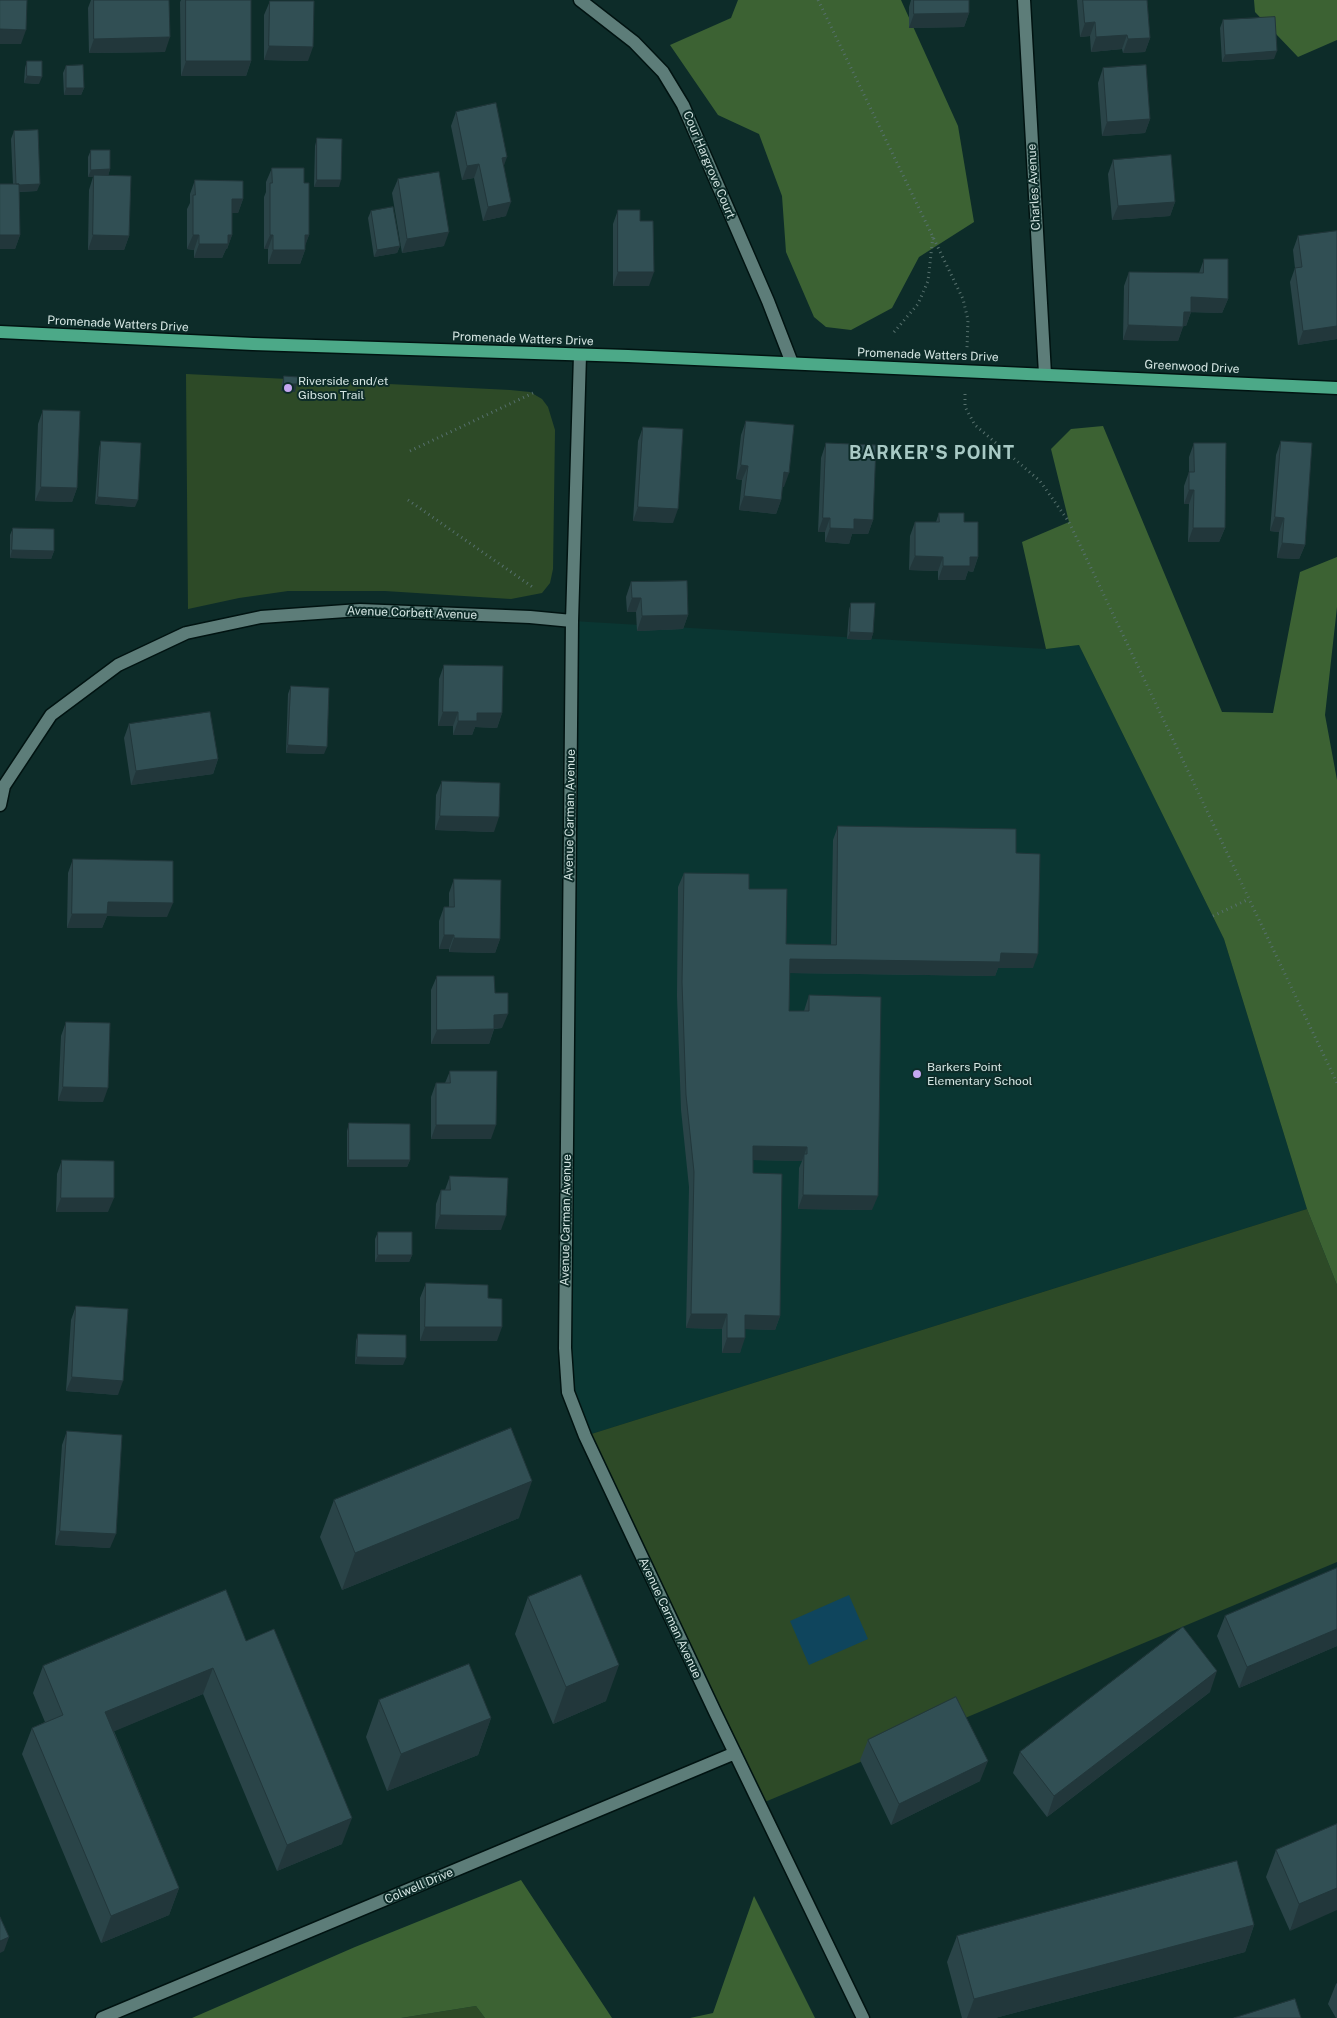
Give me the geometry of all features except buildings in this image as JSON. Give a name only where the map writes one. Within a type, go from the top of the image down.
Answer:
[{"type":"main road","name":"Promenade Watters Drive","points":[[0,332],[1045,374]]},
{"type":"main road","name":"Greenwood Drive","points":[[1045,374],[1337,388]]},
{"type":"street","name":"Cour Hargrove Court","points":[[580,0],[634,42],[663,72],[683,105],[768,300],[792,363]]},
{"type":"street","name":"Charles Avenue","points":[[1024,0],[1045,374]]},
{"type":"street","name":"Avenue Carman Avenue","points":[[580,355],[572,621],[565,1348],[568,1392],[585,1436],[863,2018]]},
{"type":"street","name":"Avenue Corbett Avenue","points":[[0,805],[4,786],[51,715],[118,665],[186,633],[261,616],[360,610],[530,617],[572,621]]},
{"type":"street","name":"Colwell Drive","points":[[102,2018],[735,1753]]},
{"type":"path","points":[[818,0],[963,299],[968,320],[968,335]]},
{"type":"path","points":[[894,332],[918,304],[928,281],[933,236]]},
{"type":"path","points":[[410,451],[533,393]]},
{"type":"path","points":[[965,407],[975,425],[1040,481],[1069,522],[1337,1083]]},
{"type":"path","points":[[408,500],[534,588]]},
{"type":"path","points":[[1213,916],[1249,899]]},
{"type":"shaded area","points":[[186,374],[530,392],[542,399],[548,407],[555,430],[553,569],[550,583],[542,593],[511,599],[385,591],[288,591],[239,598],[188,609]]},
{"type":"shaded area","name":"Barkers Point Elementary School","points":[[572,621],[1045,649],[1079,645],[1224,939],[1307,1209],[585,1436],[568,1392]]},
{"type":"shaded area","points":[[1307,1209],[1337,1285],[1337,1562],[760,1804],[585,1436]]},
{"type":"shaded area","points":[[476,2006],[485,2018],[401,2018]]},
{"type":"green space","points":[[738,0],[901,0],[958,126],[974,222],[919,257],[892,308],[851,330],[826,327],[814,317],[786,252],[782,196],[759,134],[718,115],[670,45],[731,18]]},
{"type":"green space","points":[[1254,0],[1337,0],[1337,40],[1298,57],[1255,12]]},
{"type":"green space","points":[[1103,426],[1222,712],[1273,713],[1300,572],[1337,557],[1337,607],[1325,715],[1337,780],[1337,1285],[1307,1209],[1224,939],[1079,645],[1046,649],[1022,542],[1069,522],[1051,449],[1071,429]]},
{"type":"green space","points":[[521,1880],[612,2018],[485,2018],[476,2006],[401,2018],[192,2018],[355,1947]]},
{"type":"green space","points":[[754,1896],[815,2018],[690,2018],[713,2013]]},
{"type":"water","points":[[849,1595],[868,1639],[809,1665],[790,1621]]},
{"type":"place","name":"Riverside and/et Gibson Trail","points":[[288,388]]},
{"type":"place","name":"Barkers Point Elementary School","points":[[917,1074]]},
{"type":"district","name":"BARKER'S POINT","points":[[932,453]]}]
